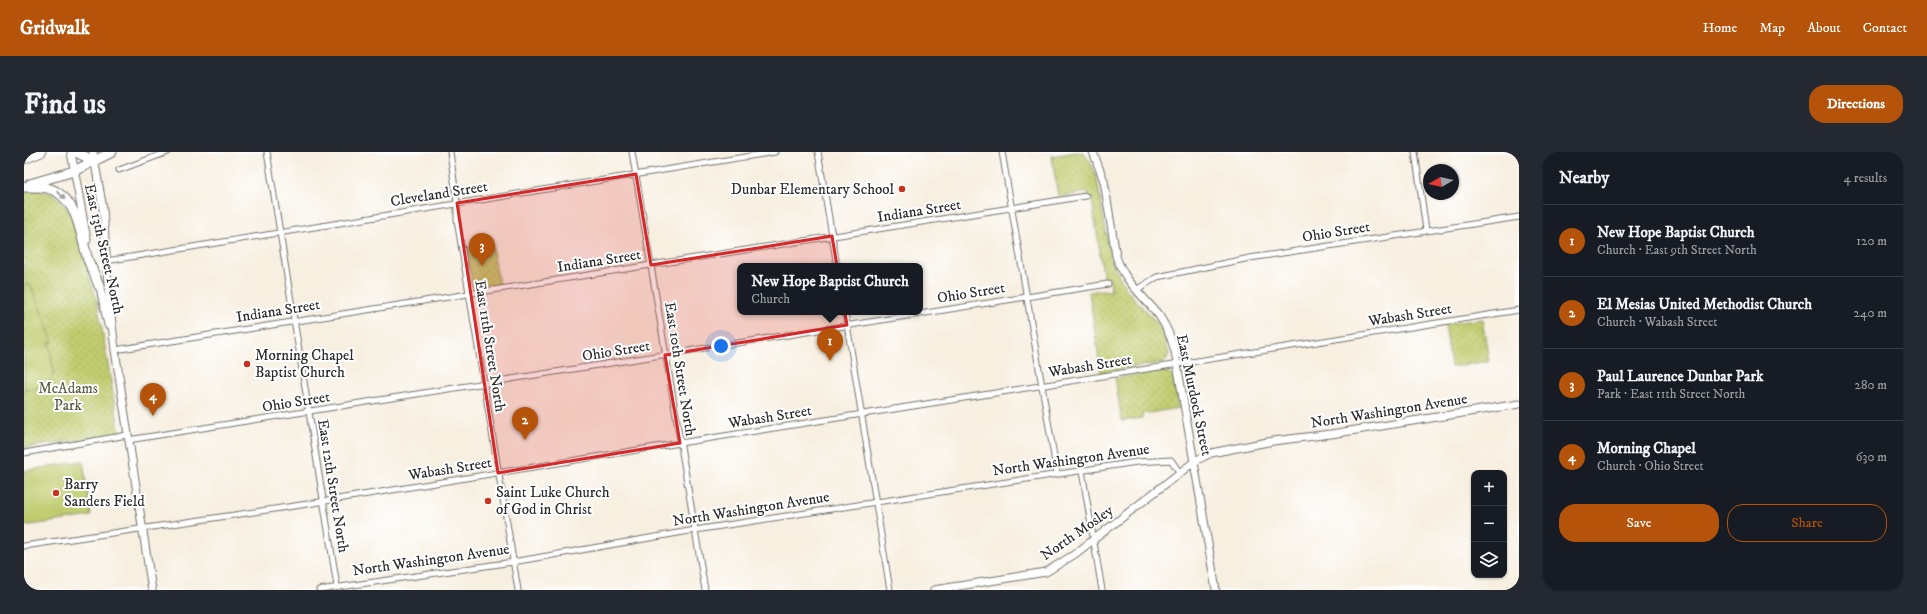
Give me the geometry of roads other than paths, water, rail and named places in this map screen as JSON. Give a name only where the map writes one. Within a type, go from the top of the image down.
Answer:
[{"type":"highway","points":[[24,159],[41,152]]},
{"type":"highway","points":[[76,152],[94,157]]},
{"type":"highway","points":[[24,187],[74,171],[94,157],[112,152]]},
{"type":"highway","points":[[24,187],[47,188],[57,192],[67,201],[73,210],[89,261],[100,286]]},
{"type":"street","name":"East 13th Street North","points":[[71,152],[86,234],[115,350]]},
{"type":"street","points":[[119,170],[168,152]]},
{"type":"street","name":"East 12th Street North","points":[[267,152],[323,502],[340,587]]},
{"type":"street","name":"East 11th Street North","points":[[450,152],[458,220],[483,384],[518,590]]},
{"type":"street","name":"East 10th Street North","points":[[632,152],[665,355],[706,590]]},
{"type":"street","name":"Cleveland Street","points":[[106,261],[775,152]]},
{"type":"street","points":[[818,152],[836,263]]},
{"type":"street","points":[[1002,152],[1057,474]]},
{"type":"street","name":"East Murdock Street","points":[[1093,152],[1104,181],[1118,262],[1124,274],[1167,328],[1178,364],[1216,590]]},
{"type":"street","points":[[1415,152],[1426,230]]},
{"type":"street","name":"East 13th Street North","points":[[94,157],[102,209],[115,350],[127,437],[152,590]]},
{"type":"street","name":"Indiana Street","points":[[115,350],[469,293],[1012,209],[1086,196]]},
{"type":"street","name":"Ohio Street","points":[[1136,290],[1158,277],[1250,258],[1519,217]]},
{"type":"street","name":"Ohio Street","points":[[923,313],[1108,284]]},
{"type":"street","name":"Wabash Street","points":[[24,546],[323,502],[680,443],[1519,310]]},
{"type":"street","points":[[845,315],[890,590]]},
{"type":"street","name":"Ohio Street","points":[[24,453],[309,412],[911,315]]},
{"type":"street","name":"North Washington Avenue","points":[[1195,461],[1210,453],[1266,442],[1331,434],[1519,404]]},
{"type":"street","name":"North Washington Avenue","points":[[319,590],[513,562],[695,530],[1137,462],[1171,460],[1180,473]]},
{"type":"street","name":"North Mosley","points":[[934,590],[1046,572],[1095,539],[1195,461]]},
{"type":"street","points":[[1082,471],[1095,539],[1102,590]]},
{"type":"place","name":"Dunbar Elementary School","points":[[902,189]]},
{"type":"place","name":"Paul Laurence Dunbar Park","points":[[482,266]]},
{"type":"place","name":"New Hope Baptist Church","points":[[830,361]]},
{"type":"place","name":"Morning Chapel Baptist Church","points":[[247,364]]},
{"type":"place","name":"Morning Chapel","points":[[153,416]]},
{"type":"place","name":"El Mesias United Methodist Church","points":[[525,440]]},
{"type":"place","name":"Barry Sanders Field","points":[[56,493]]},
{"type":"place","name":"Saint Luke Church of God in Christ","points":[[488,501]]},
{"type":"park label","name":"McAdams Park","points":[[68,396]]}]
